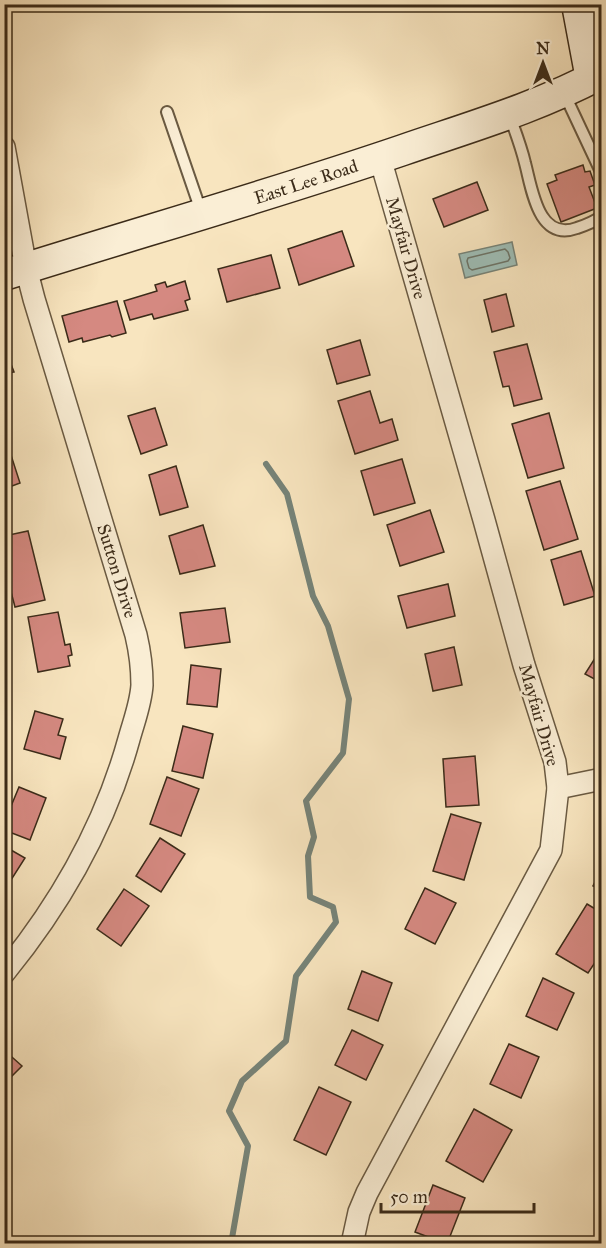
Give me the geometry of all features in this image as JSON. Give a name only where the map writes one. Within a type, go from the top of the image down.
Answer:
[{"type":"street","points":[[577,4],[596,76]]},
{"type":"street","name":"East Lee Road","points":[[15,271],[333,174],[509,114],[564,92],[596,76]]},
{"type":"street","name":"Sutton Drive","points":[[4,147],[15,271],[34,298],[136,635],[142,666],[139,703],[122,765],[103,816],[69,882],[31,940],[4,973]]},
{"type":"street","name":"Mayfair Drive","points":[[352,1244],[359,1212],[367,1193],[550,849],[558,788],[555,762],[524,665],[380,158]]},
{"type":"street","points":[[558,788],[602,779]]},
{"type":"lane","points":[[564,92],[602,174]]},
{"type":"lane","points":[[166,112],[202,214]]},
{"type":"lane","points":[[509,114],[519,140],[536,203],[553,228],[566,232],[594,222],[602,216]]},
{"type":"water","points":[[512,242],[517,265],[465,278],[459,254]]},
{"type":"building","points":[[583,165],[585,172],[590,171],[595,185],[589,187],[597,208],[561,222],[547,184],[557,180],[555,175]]},
{"type":"building","points":[[477,182],[488,210],[444,227],[433,199]]},
{"type":"building","points":[[342,231],[354,266],[299,285],[288,249]]},
{"type":"building","points":[[271,255],[280,288],[227,302],[218,269]]},
{"type":"building","points":[[185,281],[190,299],[185,301],[188,310],[154,319],[152,314],[130,320],[124,301],[157,291],[155,285],[165,282],[167,287]]},
{"type":"building","points":[[506,294],[514,326],[492,332],[484,300]]},
{"type":"building","points":[[117,301],[126,333],[83,342],[82,338],[69,342],[62,316]]},
{"type":"building","points":[[360,340],[370,375],[337,384],[327,350]]},
{"type":"building","points":[[527,344],[542,399],[514,406],[509,386],[503,387],[494,352]]},
{"type":"building","points":[[4,346],[14,372],[4,374]]},
{"type":"building","points":[[370,391],[380,423],[392,419],[398,440],[355,454],[338,401]]},
{"type":"building","points":[[155,408],[167,445],[141,454],[128,416]]},
{"type":"building","points":[[549,413],[564,468],[528,478],[512,424]]},
{"type":"building","points":[[10,452],[20,483],[4,489],[4,454]]},
{"type":"building","points":[[402,459],[415,503],[374,515],[361,471]]},
{"type":"building","points":[[176,466],[188,507],[160,515],[149,475]]},
{"type":"building","points":[[560,481],[578,539],[544,550],[526,491]]},
{"type":"building","points":[[430,510],[444,552],[400,566],[387,525]]},
{"type":"building","points":[[203,525],[215,566],[180,574],[169,536]]},
{"type":"building","points":[[28,531],[45,600],[15,607],[4,565],[4,536]]},
{"type":"building","points":[[581,551],[595,596],[564,605],[551,560]]},
{"type":"building","points":[[448,584],[455,616],[407,628],[398,596]]},
{"type":"building","points":[[225,608],[230,642],[185,648],[180,613]]},
{"type":"building","points":[[58,612],[65,645],[70,644],[72,655],[68,656],[70,666],[38,672],[28,617]]},
{"type":"building","points":[[454,647],[462,685],[433,691],[425,654]]},
{"type":"building","points":[[602,647],[602,683],[585,674]]},
{"type":"building","points":[[191,665],[221,669],[217,707],[187,704]]},
{"type":"building","points":[[35,711],[63,719],[58,735],[66,737],[60,759],[24,749]]},
{"type":"building","points":[[183,726],[213,734],[203,778],[172,771]]},
{"type":"building","points":[[475,756],[479,805],[446,807],[443,759]]},
{"type":"building","points":[[167,777],[199,789],[181,836],[150,824]]},
{"type":"building","points":[[19,787],[46,798],[30,840],[4,830],[4,823]]},
{"type":"building","points":[[451,814],[481,823],[464,880],[433,871]]},
{"type":"building","points":[[160,838],[185,854],[161,892],[136,876]]},
{"type":"building","points":[[4,846],[25,858],[4,891]]},
{"type":"building","points":[[602,868],[602,890],[593,886]]},
{"type":"building","points":[[425,888],[456,903],[435,944],[405,929]]},
{"type":"building","points":[[124,889],[149,906],[121,946],[97,929]]},
{"type":"building","points":[[587,904],[602,913],[602,952],[588,973],[556,954]]},
{"type":"building","points":[[362,971],[392,983],[378,1021],[348,1009]]},
{"type":"building","points":[[543,978],[574,993],[557,1030],[526,1016]]},
{"type":"building","points":[[352,1030],[383,1045],[366,1080],[335,1065]]},
{"type":"building","points":[[509,1044],[539,1057],[521,1098],[490,1084]]},
{"type":"building","points":[[4,1050],[22,1066],[4,1084]]},
{"type":"building","points":[[319,1087],[351,1102],[326,1155],[294,1140]]},
{"type":"building","points":[[474,1109],[512,1130],[483,1182],[446,1161]]},
{"type":"building","points":[[433,1185],[465,1198],[447,1244],[415,1232]]},
{"type":"waterway","points":[[231,1244],[248,1146],[229,1111],[242,1081],[286,1041],[296,976],[336,922],[333,907],[310,897],[308,856],[314,837],[306,801],[343,753],[349,699],[328,626],[313,596],[287,494],[266,464]]}]
